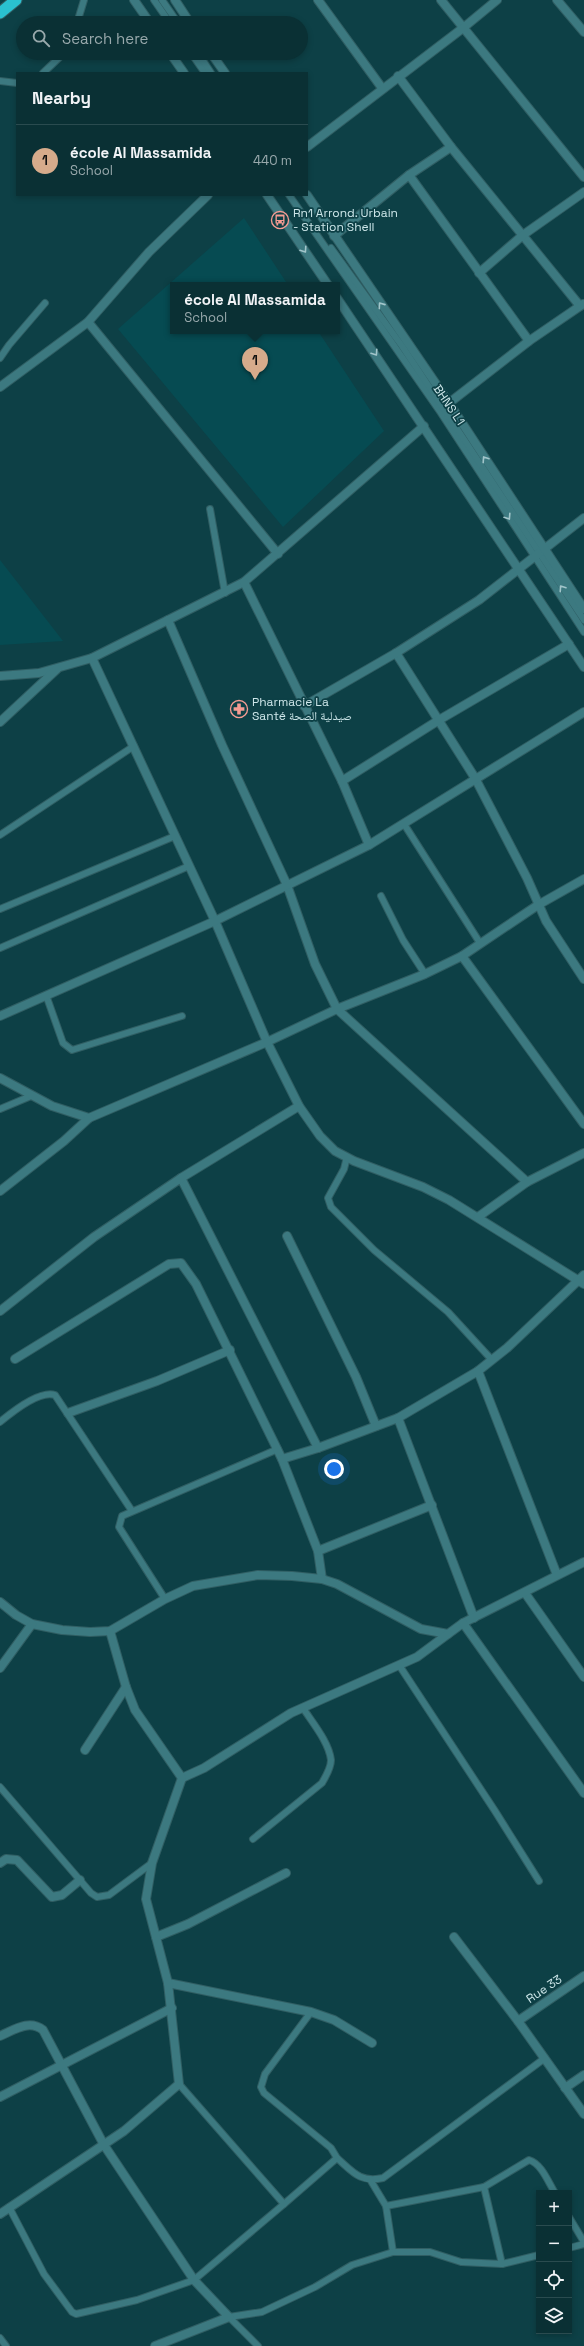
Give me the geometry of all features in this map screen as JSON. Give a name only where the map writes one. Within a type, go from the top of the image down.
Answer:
[{"type":"highway","points":[[0,13],[16,0]]},
{"type":"street","points":[[134,0],[145,16]]},
{"type":"street","points":[[175,0],[185,16]]},
{"type":"street","points":[[318,0],[382,88]]},
{"type":"street","points":[[441,0],[583,175]]},
{"type":"street","points":[[308,146],[382,88],[463,28],[497,0]]},
{"type":"street","points":[[558,0],[584,32]]},
{"type":"street","points":[[175,60],[183,72]]},
{"type":"street","points":[[216,60],[224,72]]},
{"type":"street","points":[[398,76],[451,147],[582,305],[529,341],[449,403]]},
{"type":"street","points":[[334,236],[409,175],[451,147]]},
{"type":"street","points":[[409,175],[529,341]]},
{"type":"street","points":[[479,273],[523,235],[584,192]]},
{"type":"street","points":[[0,387],[88,322],[154,247],[207,196]]},
{"type":"street","points":[[268,196],[326,282]]},
{"type":"street","points":[[308,196],[449,403],[539,554],[584,609]]},
{"type":"street","points":[[340,302],[584,667]]},
{"type":"street","points":[[88,322],[278,554]]},
{"type":"street","points":[[0,676],[27,675],[57,669],[92,658],[225,593],[244,582],[424,426]]},
{"type":"street","points":[[304,706],[396,653],[479,600],[520,570],[584,518]]},
{"type":"street","points":[[244,582],[342,781],[369,845]]},
{"type":"street","points":[[168,620],[222,745],[287,885],[315,964],[336,1009],[527,1182]]},
{"type":"street","points":[[342,781],[439,720],[569,644]]},
{"type":"street","points":[[396,653],[475,778],[527,878],[538,905],[557,940],[584,979]]},
{"type":"street","points":[[92,658],[216,921],[267,1042],[299,1106],[320,1136],[335,1151],[423,1187],[478,1217],[582,1280],[492,1360],[398,1418],[318,1448],[282,1459]]},
{"type":"street","points":[[0,722],[57,669]]},
{"type":"street","points":[[0,1016],[216,921],[369,845],[475,778],[584,712]]},
{"type":"street","points":[[0,1191],[64,1141],[89,1118],[267,1042],[336,1009],[424,974],[462,956],[538,905],[584,879]]},
{"type":"street","points":[[462,956],[584,1124]]},
{"type":"street","points":[[0,1078],[31,1096],[72,1113],[89,1118]]},
{"type":"street","points":[[0,1311],[94,1237],[181,1178],[299,1106]]},
{"type":"street","points":[[478,1217],[527,1182],[584,1153]]},
{"type":"street","points":[[181,1178],[318,1448]]},
{"type":"street","points":[[286,1236],[324,1309],[376,1426]]},
{"type":"street","points":[[15,1359],[169,1264],[175,1262],[181,1263],[187,1269],[196,1284],[278,1449],[318,1551],[322,1579]]},
{"type":"street","points":[[68,1413],[157,1381],[230,1350]]},
{"type":"street","points":[[478,1370],[557,1575]]},
{"type":"street","points":[[398,1418],[474,1618]]},
{"type":"street","points":[[318,1551],[432,1505]]},
{"type":"street","points":[[0,2214],[104,2145],[155,2106],[179,2084],[172,2008],[168,1983],[146,1899],[152,1863],[182,1778],[204,1768],[303,1708],[418,1656],[463,1623],[584,1562]]},
{"type":"street","points":[[0,1602],[16,1615],[32,1624],[62,1630],[90,1632],[110,1630],[165,1599],[193,1586],[258,1575],[322,1579],[337,1584],[421,1629],[448,1634]]},
{"type":"street","points":[[525,1593],[584,1677]]},
{"type":"street","points":[[463,1623],[584,1793]]},
{"type":"street","points":[[0,1668],[32,1624]]},
{"type":"street","points":[[110,1630],[126,1687],[135,1710],[182,1778]]},
{"type":"street","points":[[85,1750],[126,1687]]},
{"type":"street","points":[[0,1863],[6,1859],[17,1860],[52,1897],[62,1895],[80,1880]]},
{"type":"street","points":[[156,1937],[188,1924],[286,1873]]},
{"type":"street","points":[[454,1937],[518,2021],[584,2114]]},
{"type":"street","name":"Rue 33","points":[[518,2021],[584,1976]]},
{"type":"street","points":[[168,1983],[311,2012],[334,2020],[372,2043]]},
{"type":"street","points":[[0,2097],[172,2008]]},
{"type":"street","points":[[0,2036],[26,2025],[38,2026],[43,2030],[104,2145],[194,2280],[228,2317],[155,2346]]},
{"type":"street","points":[[565,2088],[584,2075]]},
{"type":"lane","points":[[78,16],[84,0]]},
{"type":"lane","points":[[154,0],[165,16]]},
{"type":"lane","points":[[162,0],[173,16]]},
{"type":"lane","points":[[44,72],[57,60]]},
{"type":"lane","points":[[196,60],[204,72]]},
{"type":"lane","points":[[203,60],[210,72]]},
{"type":"lane","points":[[0,81],[16,83]]},
{"type":"lane","name":"BHNS L1","points":[[290,196],[584,620]]},
{"type":"lane","name":"BHNS L1","points":[[295,196],[402,346],[539,554],[584,632]]},
{"type":"lane","points":[[0,358],[9,344],[45,303]]},
{"type":"lane","points":[[210,509],[225,593]]},
{"type":"lane","points":[[0,835],[134,746]]},
{"type":"lane","points":[[404,824],[480,943]]},
{"type":"lane","points":[[0,909],[175,836]]},
{"type":"lane","points":[[0,948],[189,866]]},
{"type":"lane","points":[[381,896],[403,940],[424,974]]},
{"type":"lane","points":[[46,995],[63,1043],[72,1050],[182,1016]]},
{"type":"lane","points":[[0,1109],[31,1096]]},
{"type":"lane","points":[[347,1157],[344,1169],[328,1198],[331,1208],[374,1250],[448,1312],[492,1360]]},
{"type":"lane","points":[[0,1422],[22,1406],[50,1393],[55,1395],[132,1511]]},
{"type":"lane","points":[[165,1599],[119,1527],[122,1516],[278,1449]]},
{"type":"lane","points":[[399,1665],[453,1746],[539,1881]]},
{"type":"lane","points":[[253,1839],[322,1783],[328,1772],[331,1761],[328,1749],[303,1708]]},
{"type":"lane","points":[[0,1787],[91,1893],[97,1897],[103,1898],[152,1863]]},
{"type":"lane","points":[[311,2012],[265,2074],[261,2087],[264,2092],[332,2148],[337,2158],[360,2178],[371,2181],[383,2178],[545,2058]]},
{"type":"lane","points":[[179,2084],[284,2204]]},
{"type":"lane","points":[[9,2207],[44,2274],[72,2312],[76,2314],[136,2300],[170,2290],[194,2280],[337,2158]]},
{"type":"lane","points":[[386,2206],[484,2187],[529,2160],[535,2162],[540,2168],[553,2190]]},
{"type":"lane","points":[[371,2181],[386,2206],[393,2252]]},
{"type":"lane","points":[[484,2187],[502,2264]]},
{"type":"lane","points":[[572,2222],[584,2243],[572,2247]]},
{"type":"lane","points":[[228,2317],[262,2312],[315,2287],[352,2265],[393,2252],[430,2252],[461,2262],[502,2264],[536,2256]]},
{"type":"lane","points":[[228,2317],[258,2346]]},
{"type":"lane","points":[[0,2338],[6,2346]]},
{"type":"shaded area","points":[[244,218],[286,282],[171,282]]},
{"type":"shaded area","points":[[170,283],[170,334],[320,334],[384,431],[283,527],[118,329]]},
{"type":"shaded area","points":[[0,560],[63,641],[0,645]]},
{"type":"place","name":"Rn1 Arrond. Urbain - Station Shell","points":[[280,220]]},
{"type":"place","name":"école Al Massamida","points":[[255,380]]},
{"type":"place","name":"Pharmacie La Santé صيدلية الصحة","points":[[239,709]]}]
